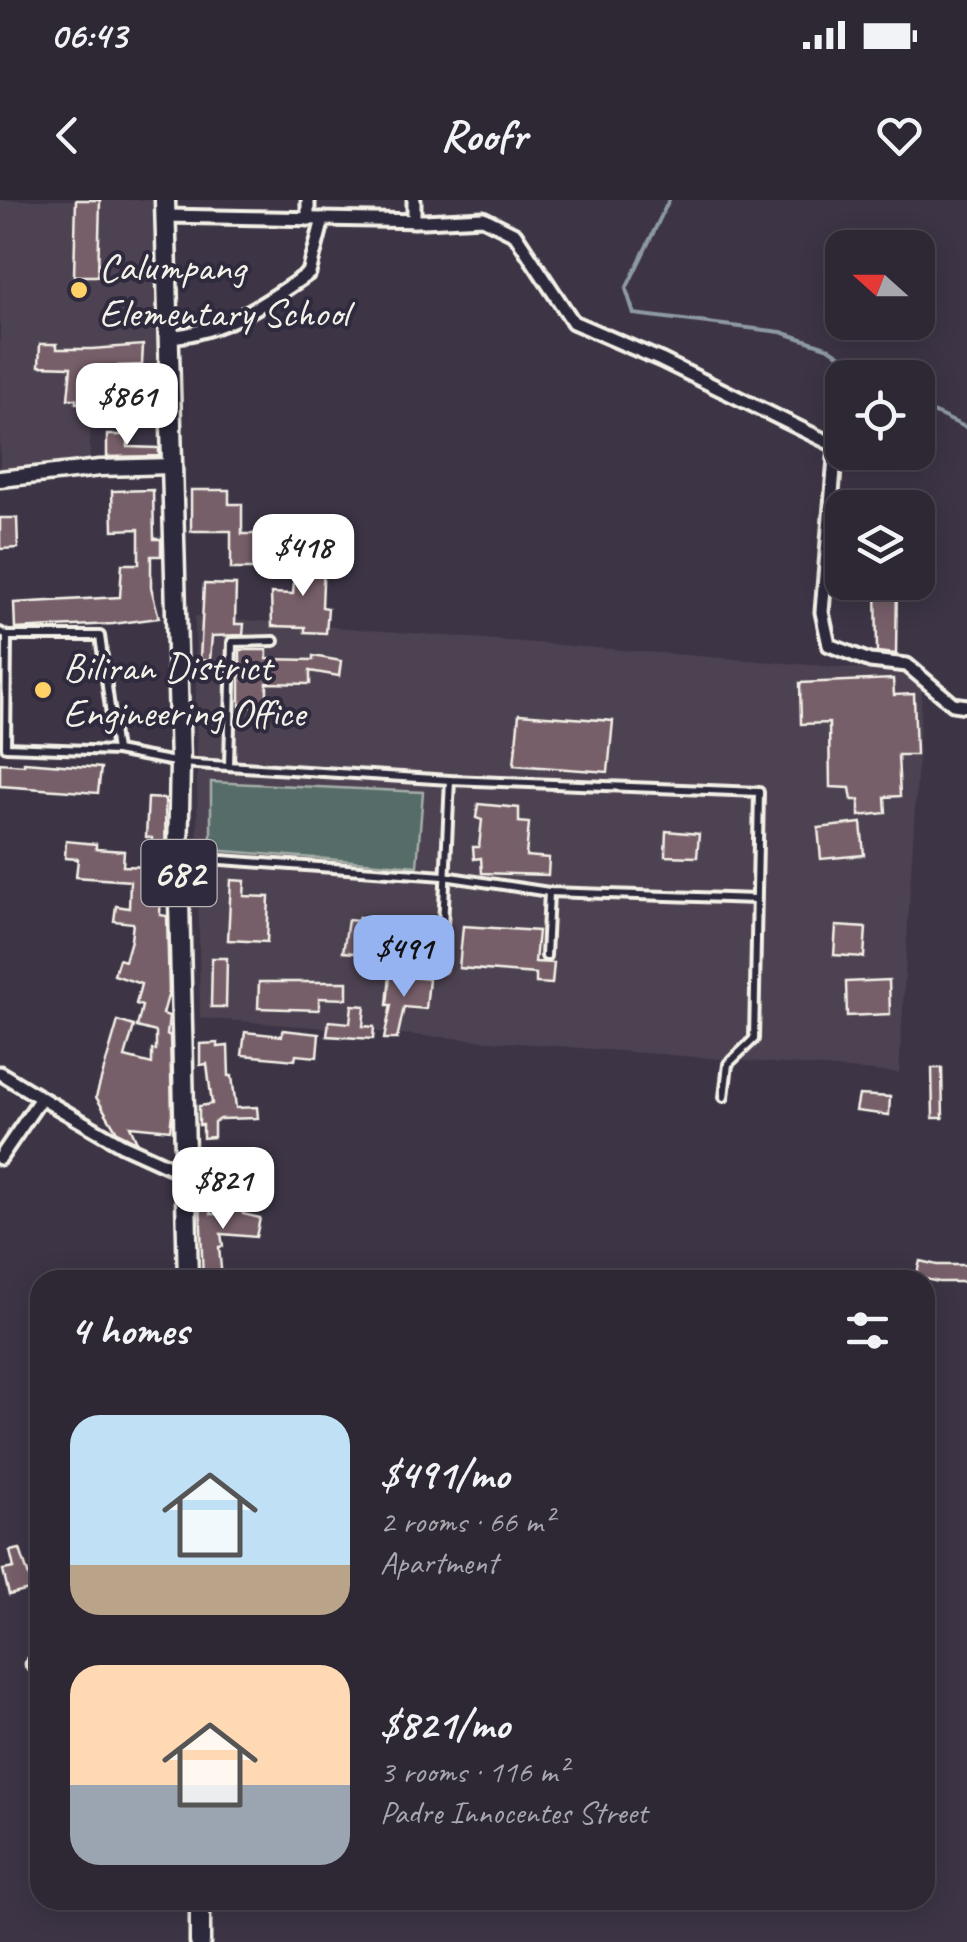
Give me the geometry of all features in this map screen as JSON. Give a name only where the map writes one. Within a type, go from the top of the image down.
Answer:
[{"type":"main road","name":"682","points":[[165,208],[180,763],[178,857],[188,1270]]},
{"type":"main road","points":[[200,1910],[200,1942]]},
{"type":"street","points":[[308,200],[308,219]]},
{"type":"street","points":[[414,200],[414,221]]},
{"type":"street","points":[[165,208],[308,219],[484,218],[515,234],[573,322],[661,360],[836,446],[822,612],[828,645],[870,661],[907,665],[953,704],[967,706]]},
{"type":"street","points":[[170,337],[201,334],[232,320],[262,306],[309,273],[323,219]]},
{"type":"street","points":[[0,479],[100,468],[172,466]]},
{"type":"street","points":[[0,1073],[122,1145],[186,1174]]},
{"type":"street","points":[[0,1158],[41,1098]]},
{"type":"lane","points":[[116,751],[100,636],[3,634],[6,747],[116,751],[180,763],[450,780],[760,792],[754,1039],[728,1064],[724,1097]]},
{"type":"lane","points":[[229,765],[232,642],[274,641]]},
{"type":"lane","points":[[441,968],[450,780]]},
{"type":"lane","points":[[178,857],[444,876],[549,892],[756,898]]},
{"type":"lane","points":[[546,956],[549,892]]},
{"type":"shaded area","name":"Calumpang Elementary School","points":[[0,200],[157,200],[160,380],[127,384],[129,415],[91,413],[89,469],[0,476]]},
{"type":"shaded area","points":[[195,616],[923,674],[899,1073],[200,1018]]},
{"type":"green space","points":[[211,782],[423,792],[417,866],[211,850]]},
{"type":"building","points":[[76,200],[100,200],[98,276],[74,276]]},
{"type":"building","points":[[40,344],[57,344],[57,349],[143,345],[142,365],[118,366],[119,401],[76,403],[76,399],[68,399],[71,367],[39,366]]},
{"type":"building","points":[[107,435],[128,435],[128,447],[159,448],[159,456],[107,457]]},
{"type":"building","points":[[153,490],[154,539],[161,539],[161,556],[151,556],[151,587],[159,618],[15,629],[14,603],[120,597],[122,564],[139,564],[139,529],[113,530],[112,491]]},
{"type":"building","points":[[191,490],[229,490],[229,504],[242,504],[242,534],[269,534],[268,569],[231,569],[231,531],[191,531]]},
{"type":"building","points":[[0,518],[17,518],[18,548],[0,549]]},
{"type":"building","points":[[296,557],[324,559],[322,607],[328,608],[326,633],[305,632],[305,627],[272,626],[271,593],[293,594]]},
{"type":"building","points":[[204,584],[236,585],[235,624],[244,624],[243,635],[212,636],[210,661],[200,660]]},
{"type":"building","points":[[876,600],[897,600],[896,654],[877,652]]},
{"type":"building","points":[[240,650],[267,650],[267,659],[313,660],[313,656],[341,661],[339,676],[310,671],[310,684],[267,683],[267,706],[240,706]]},
{"type":"building","points":[[893,679],[894,695],[914,694],[916,755],[898,755],[900,796],[885,797],[886,813],[859,816],[859,800],[852,800],[850,788],[830,787],[829,723],[801,724],[800,683]]},
{"type":"building","points":[[519,714],[613,721],[608,772],[514,765]]},
{"type":"building","points":[[0,763],[101,768],[98,793],[0,786]]},
{"type":"building","points":[[148,798],[165,799],[166,883],[161,883],[160,915],[167,916],[169,992],[163,1014],[169,1016],[172,1114],[170,1130],[130,1126],[137,1142],[117,1132],[96,1097],[118,1021],[134,1026],[125,1057],[152,1064],[152,1050],[156,1050],[156,1032],[137,1027],[142,1006],[136,1004],[141,984],[114,975],[119,959],[125,961],[131,940],[133,923],[114,921],[116,906],[129,908],[130,881],[76,877],[78,859],[65,858],[66,841],[96,844],[96,849],[124,851],[123,866],[150,867],[152,838],[146,837]]},
{"type":"building","points":[[478,804],[519,808],[519,822],[529,823],[526,856],[549,858],[548,875],[482,873],[481,858],[474,859],[473,847],[479,847],[482,820],[476,818]]},
{"type":"building","points":[[861,823],[864,855],[821,859],[818,828]]},
{"type":"building","points":[[666,831],[699,834],[697,857],[665,856]]},
{"type":"building","points":[[231,880],[245,881],[244,896],[269,897],[267,942],[228,940]]},
{"type":"building","points":[[359,917],[384,924],[381,962],[368,962],[368,954],[343,952],[348,920],[358,921]]},
{"type":"building","points":[[463,926],[538,931],[535,962],[554,963],[552,984],[536,983],[536,974],[459,968]]},
{"type":"building","points":[[836,926],[866,928],[864,957],[834,955]]},
{"type":"building","points":[[212,958],[227,958],[226,1007],[211,1007]]},
{"type":"building","points":[[390,975],[429,979],[426,1009],[404,1007],[397,1039],[384,1039],[391,1005],[387,1005]]},
{"type":"building","points":[[889,980],[890,1014],[847,1016],[846,982]]},
{"type":"building","points":[[259,982],[347,982],[347,999],[319,998],[319,1010],[258,1008]]},
{"type":"building","points":[[352,1005],[365,1006],[363,1026],[374,1027],[373,1039],[327,1036],[329,1021],[350,1023]]},
{"type":"building","points":[[283,1030],[319,1034],[317,1057],[296,1055],[295,1060],[242,1055],[245,1032],[282,1036]]},
{"type":"building","points":[[218,1043],[218,1047],[228,1046],[236,1108],[257,1107],[258,1118],[220,1119],[214,1122],[214,1137],[203,1138],[199,1106],[212,1104],[207,1064],[200,1065],[200,1044]]},
{"type":"building","points":[[932,1068],[942,1068],[943,1118],[933,1118]]},
{"type":"building","points":[[859,1095],[890,1097],[889,1115],[856,1111]]},
{"type":"building","points":[[231,1188],[242,1188],[243,1214],[260,1218],[256,1237],[221,1234],[221,1270],[203,1270],[200,1203],[210,1203],[211,1214],[231,1214]]},
{"type":"building","points":[[920,1261],[967,1265],[967,1282],[935,1281],[935,1270],[918,1270]]},
{"type":"building","points":[[20,1549],[30,1590],[9,1595],[3,1570],[14,1568],[10,1551]]},
{"type":"waterway","points":[[669,200],[626,289],[634,314],[781,332],[829,348],[847,360]]},
{"type":"waterway","points":[[935,413],[967,428]]},
{"type":"place","name":"Calumpang Elementary School","points":[[79,290]]},
{"type":"place","name":"Biliran District Engineering Office","points":[[43,690]]}]
